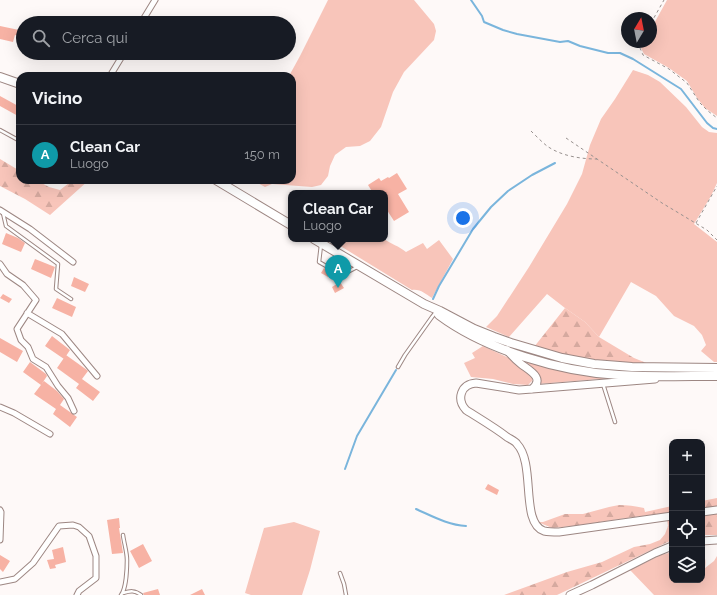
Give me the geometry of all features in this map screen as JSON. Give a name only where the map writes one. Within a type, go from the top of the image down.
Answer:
[{"type":"main road","points":[[0,76],[16,82]]},
{"type":"main road","points":[[223,184],[288,223]]},
{"type":"main road","points":[[320,242],[437,311],[494,337],[547,354],[613,366],[717,368]]},
{"type":"main road","points":[[437,311],[450,323],[471,335],[508,351],[546,363],[618,375],[717,376]]},
{"type":"main road","points":[[494,337],[502,343],[512,357],[535,375],[536,383],[532,389]]},
{"type":"main road","points":[[603,384],[641,371],[661,368]]},
{"type":"main road","points":[[669,516],[559,532],[543,531],[534,524],[531,516],[527,473],[522,452],[517,444],[497,428],[466,410],[461,399],[463,390],[472,383],[519,390],[696,376]]},
{"type":"main road","points":[[705,512],[717,510]]},
{"type":"main road","points":[[705,541],[717,540]]},
{"type":"main road","points":[[570,595],[670,547]]},
{"type":"street","points":[[145,16],[155,0]]},
{"type":"street","points":[[112,72],[120,60]]},
{"type":"street","points":[[1,210],[30,229],[73,262]]},
{"type":"street","points":[[1,267],[7,274],[22,285],[36,300],[17,329],[22,340],[28,347],[33,359],[46,367],[58,386],[68,398],[74,411]]},
{"type":"street","points":[[27,314],[62,334],[97,376]]},
{"type":"street","points":[[0,407],[14,413],[50,434]]},
{"type":"street","points":[[0,510],[0,540]]},
{"type":"street","points":[[0,582],[15,579],[33,563],[59,526],[79,526],[89,536],[96,556],[96,578],[79,591],[77,595]]},
{"type":"lane","points":[[0,130],[16,139]]},
{"type":"lane","points":[[1,210],[6,226],[58,264],[56,289],[72,299]]},
{"type":"lane","points":[[318,242],[319,262],[342,276],[359,266]]},
{"type":"lane","points":[[398,367],[437,311]]},
{"type":"lane","points":[[603,384],[615,422]]},
{"type":"lane","points":[[122,594],[126,577],[127,560],[123,534]]},
{"type":"lane","points":[[340,573],[346,595]]},
{"type":"lane","points":[[122,594],[134,591],[141,595]]},
{"type":"path","points":[[657,12],[664,0]]},
{"type":"path","points":[[640,48],[643,55],[669,69],[687,83],[700,103],[717,118]]},
{"type":"path","points":[[531,131],[546,146],[554,150],[576,157],[598,159]]},
{"type":"path","points":[[566,138],[662,203],[707,230],[717,240]]},
{"type":"path","points":[[696,224],[717,186]]},
{"type":"green space","points":[[328,0],[414,0],[434,24],[436,31],[434,40],[404,72],[393,92],[381,127],[370,141],[360,146],[346,147],[335,155],[330,166],[328,176],[321,185],[312,187],[272,184],[296,184],[296,72],[291,72]]},
{"type":"green space","points":[[667,0],[717,0],[717,116],[705,108],[687,81],[669,68],[644,54],[641,48],[657,48],[657,18]]},
{"type":"green space","points":[[633,70],[648,75],[660,82],[686,107],[702,127],[709,132],[717,133],[717,183],[694,224],[717,242],[717,362],[714,362],[701,351],[706,345],[702,335],[694,326],[674,316],[656,296],[631,282],[599,337],[585,322],[547,294],[509,337],[486,327],[497,316],[567,204],[582,174],[590,145],[601,119]]},
{"type":"green space","points":[[0,159],[16,169],[16,184],[43,184],[60,190],[68,184],[85,184],[50,215],[25,199],[0,186]]},
{"type":"green space","points":[[259,184],[272,184],[265,187]]},
{"type":"green space","points":[[439,240],[453,259],[432,298],[420,291],[412,290],[334,242],[388,241],[406,252],[423,243],[427,249]]},
{"type":"green space","points":[[565,308],[585,322],[599,337],[634,358],[649,364],[600,361],[568,356],[534,347]]},
{"type":"green space","points":[[506,343],[634,369],[625,373],[555,363],[511,350]]},
{"type":"green space","points":[[483,346],[513,360],[533,377],[532,381],[528,385],[471,377],[464,363],[475,358],[472,353]]},
{"type":"green space","points":[[519,358],[612,378],[538,384],[537,371]]},
{"type":"green space","points":[[717,498],[717,507],[705,508],[705,500]]},
{"type":"green space","points":[[619,505],[631,506],[644,508],[645,512],[669,507],[669,512],[552,528],[538,522],[543,522],[565,514],[583,514]]},
{"type":"green space","points":[[717,512],[717,535],[705,535],[705,514]]},
{"type":"green space","points":[[667,519],[669,519],[669,541],[557,595],[504,595],[567,572],[602,562],[634,547],[650,544],[660,540],[665,534],[668,526]]},
{"type":"green space","points":[[294,522],[320,531],[302,595],[251,595],[245,593],[264,528]]},
{"type":"green space","points":[[669,553],[669,583],[705,583],[705,568],[714,561],[717,556],[717,595],[654,595],[630,570],[661,555]]},
{"type":"building","points":[[0,26],[16,29],[16,35],[13,42],[0,39]]},
{"type":"building","points":[[0,96],[16,105],[16,115],[0,106]]},
{"type":"building","points":[[397,173],[407,189],[398,194],[409,212],[394,221],[388,212],[388,190],[371,190],[368,185],[379,178],[381,181],[388,177],[389,178]]},
{"type":"building","points":[[6,233],[25,243],[21,252],[2,244]]},
{"type":"building","points":[[331,258],[338,262],[334,267],[327,263]]},
{"type":"building","points":[[35,259],[55,267],[51,278],[31,269]]},
{"type":"building","points":[[324,268],[331,272],[328,277],[321,273]]},
{"type":"building","points":[[74,277],[89,284],[85,292],[71,286]]},
{"type":"building","points":[[340,282],[344,288],[335,293],[332,287]]},
{"type":"building","points":[[3,294],[12,299],[9,303],[0,298]]},
{"type":"building","points":[[57,298],[76,307],[72,317],[52,308]]},
{"type":"building","points":[[52,336],[70,350],[64,359],[45,346]]},
{"type":"building","points":[[0,338],[23,351],[17,362],[0,352]]},
{"type":"building","points":[[66,355],[88,371],[82,379],[100,392],[93,401],[76,388],[79,384],[57,368]]},
{"type":"building","points":[[30,362],[47,376],[41,385],[23,372]]},
{"type":"building","points":[[44,381],[57,391],[64,399],[60,405],[77,417],[70,427],[53,414],[56,409],[34,394]]},
{"type":"building","points":[[488,484],[499,490],[497,495],[485,489]]},
{"type":"building","points":[[119,518],[123,553],[112,554],[107,520]]},
{"type":"building","points":[[143,544],[152,561],[139,568],[130,551]]},
{"type":"building","points":[[63,547],[66,562],[55,565],[56,568],[50,569],[47,560],[54,559],[52,550]]},
{"type":"building","points":[[0,555],[10,561],[3,572],[0,569]]},
{"type":"building","points":[[158,589],[160,595],[144,595],[143,593]]},
{"type":"building","points":[[202,589],[205,595],[190,595]]},
{"type":"waterway","points":[[471,0],[482,16],[484,22],[503,30],[560,42],[568,41],[580,46],[608,53],[620,53],[633,59],[681,89],[707,123],[713,128],[717,129]]},
{"type":"waterway","points":[[433,299],[439,286],[473,229],[491,207],[508,191],[532,175],[555,163]]},
{"type":"waterway","points":[[345,469],[357,436],[396,370]]},
{"type":"waterway","points":[[416,509],[446,522],[466,526]]},
{"type":"place","name":"Clean Car","points":[[338,288]]}]
